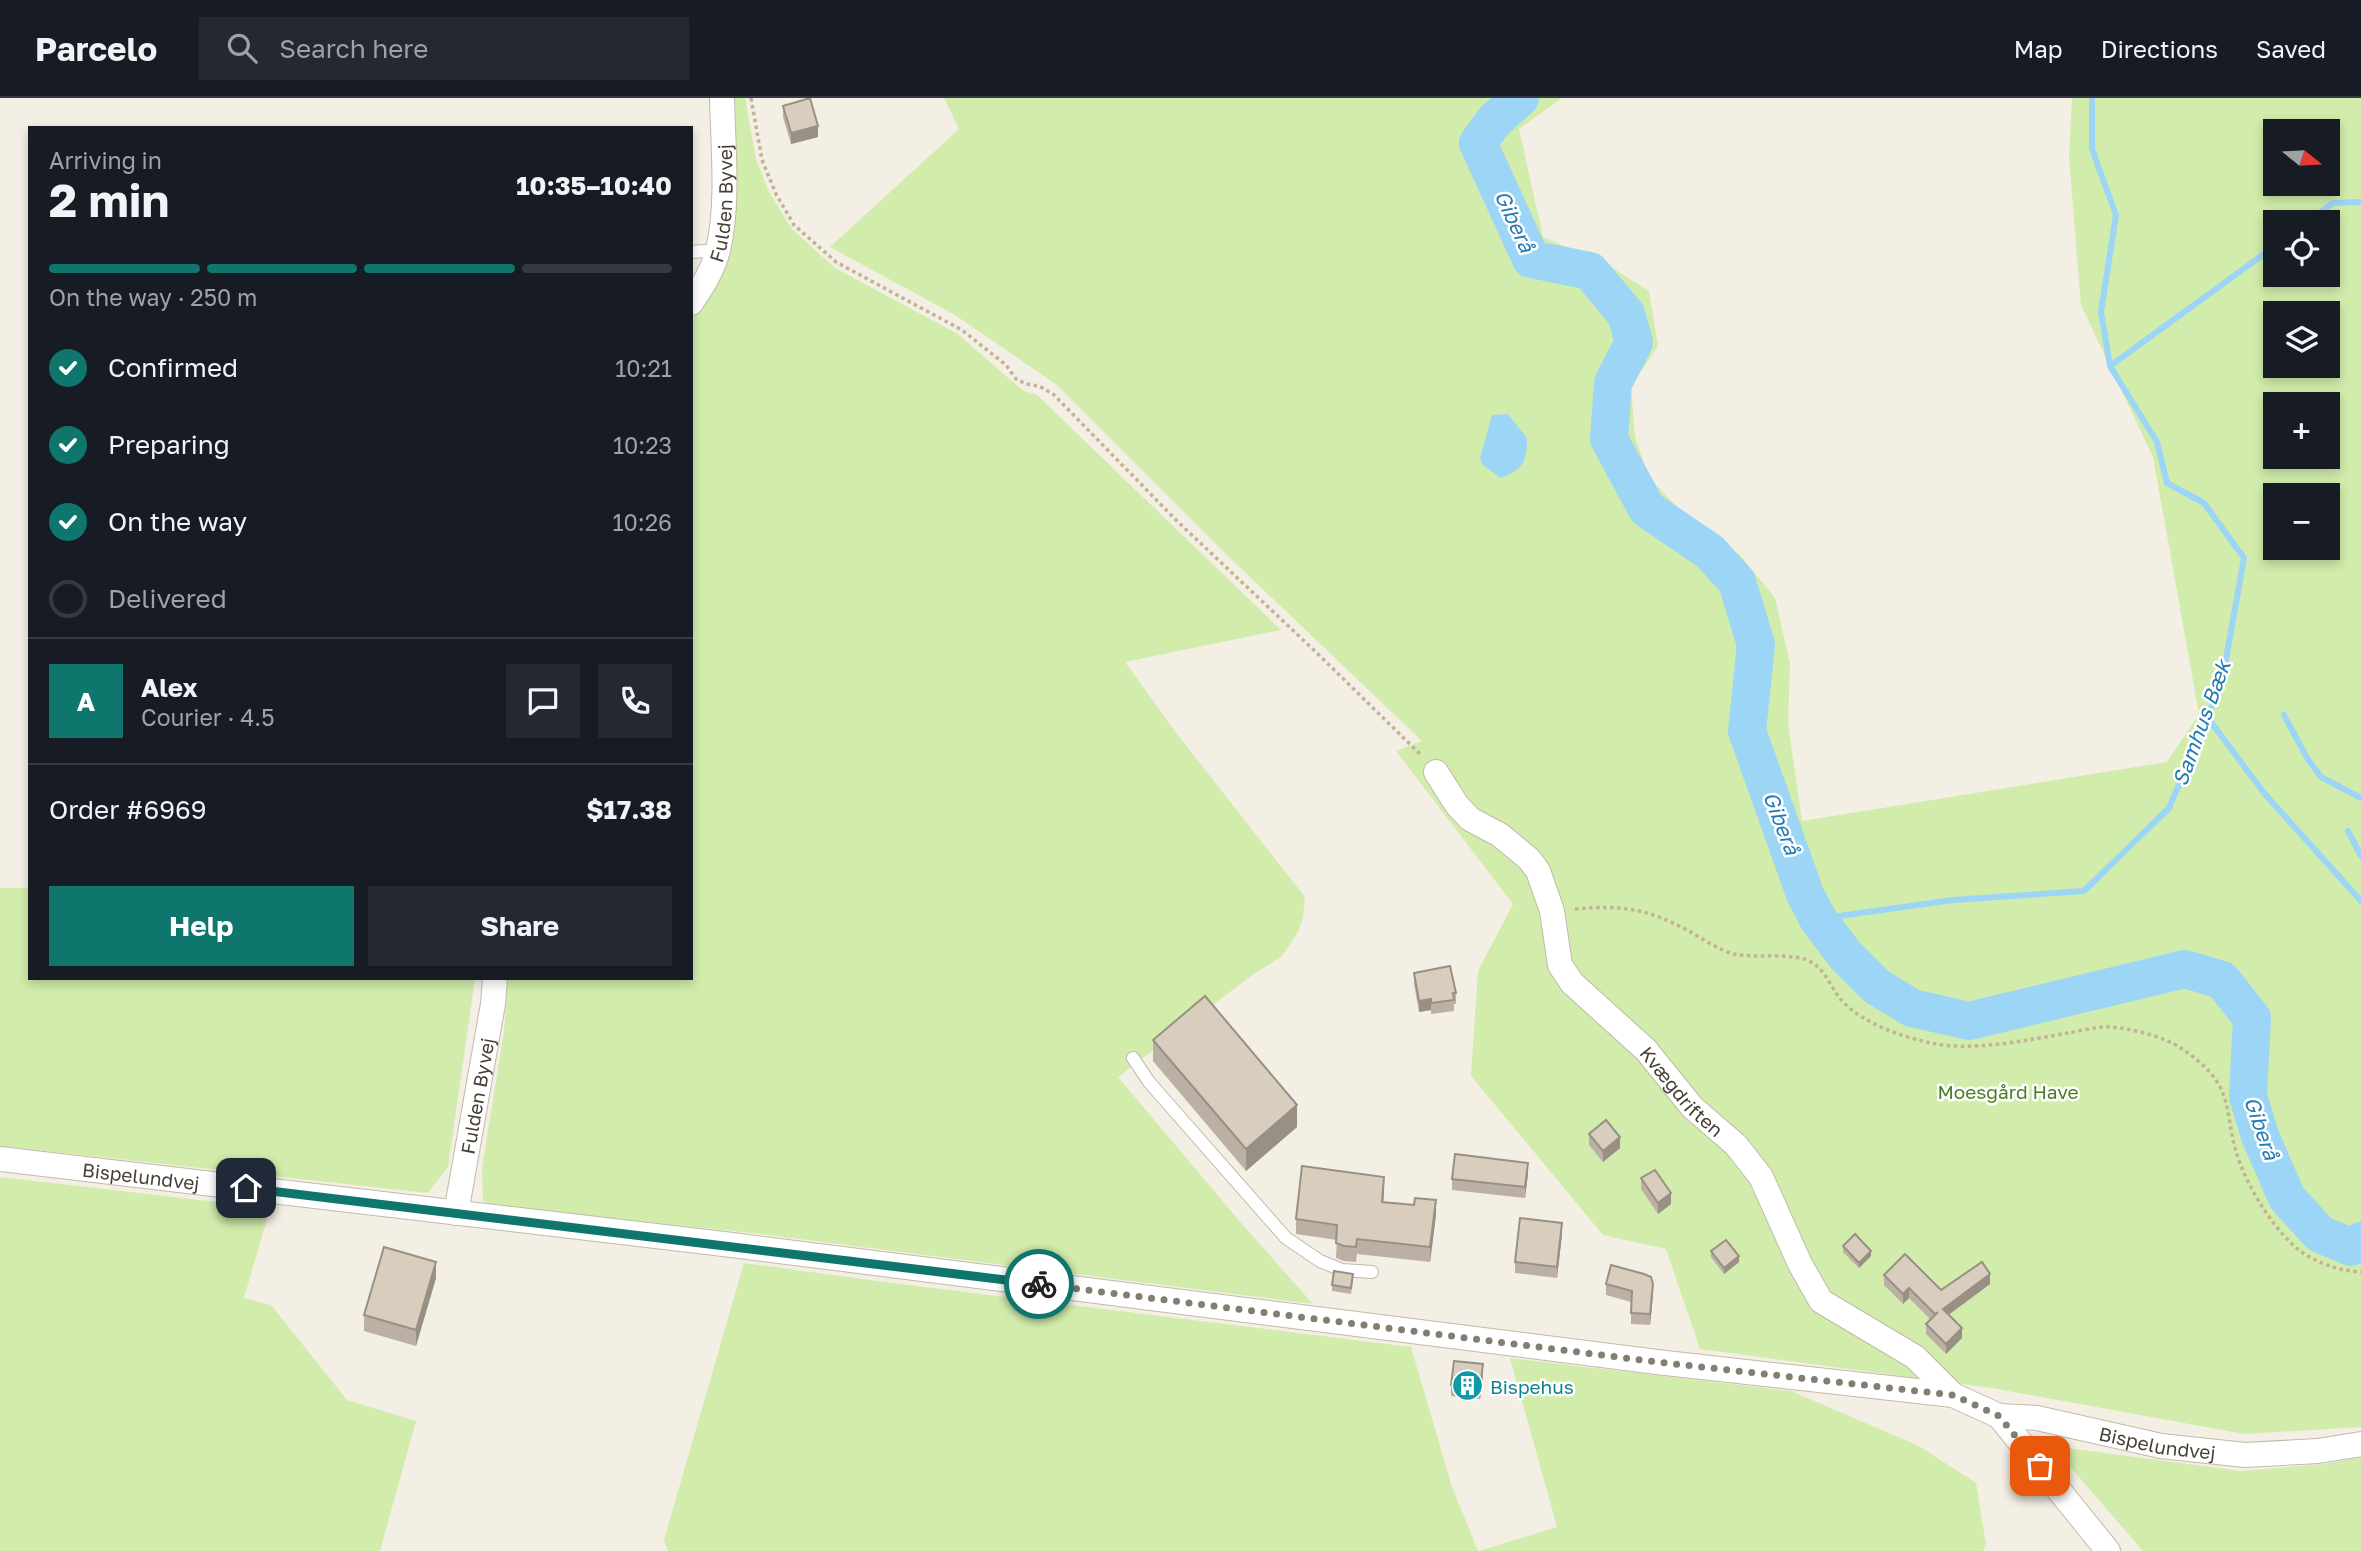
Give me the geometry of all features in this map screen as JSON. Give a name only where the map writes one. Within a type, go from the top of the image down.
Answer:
[{"type":"street","name":"Fulden Byvej","points":[[693,300],[706,280],[718,250],[723,208],[722,98]]},
{"type":"street","name":"Kvægdriften","points":[[1436,772],[1457,806],[1470,819],[1500,835],[1529,859],[1538,871],[1552,911],[1560,965],[1572,983],[1646,1050],[1692,1107],[1736,1144],[1761,1177],[1800,1264],[1821,1301],[1915,1357],[1953,1395]]},
{"type":"street","name":"Fulden Byvej","points":[[456,1213],[493,1004],[495,980]]},
{"type":"street","name":"Bispelundvej","points":[[0,1158],[733,1245],[1633,1359],[1953,1395],[1999,1416],[2037,1418],[2161,1446],[2245,1455],[2318,1451],[2361,1444]]},
{"type":"street","points":[[1999,1416],[2108,1551]]},
{"type":"lane","points":[[693,253],[718,250]]},
{"type":"lane","points":[[1133,1058],[1149,1082],[1286,1238],[1320,1261],[1342,1270],[1372,1272]]},
{"type":"path","points":[[751,98],[762,160],[776,194],[794,225],[836,262],[962,330],[1006,365],[1016,379],[1039,386],[1053,394],[1177,521],[1393,726],[1436,772]]},
{"type":"path","points":[[1552,911],[1608,906],[1646,911],[1730,953],[1749,957],[1802,959],[1813,963],[1824,974],[1846,1005],[1894,1033],[1935,1044],[2019,1042],[2109,1026],[2151,1035],[2178,1046],[2205,1066],[2220,1085],[2236,1152],[2254,1193],[2271,1222],[2305,1255],[2341,1271],[2361,1272]]},
{"type":"green space","points":[[735,98],[745,98],[756,159],[768,190],[792,229],[835,268],[958,334],[1024,391],[1037,395],[1281,630],[1125,662],[1177,734],[1305,897],[1303,918],[1298,932],[1282,956],[1251,976],[1118,1077],[1313,1304],[752,1233],[494,1206],[483,1201],[482,1168],[504,1031],[508,980],[693,980],[693,315],[712,293],[734,222],[737,167]]},
{"type":"green space","name":"Moesgård Have","points":[[944,98],[1562,98],[1519,129],[1543,237],[1608,265],[1649,291],[1658,346],[1631,387],[1635,437],[1649,478],[1694,524],[1740,555],[1775,598],[1790,664],[1788,723],[1802,821],[2167,762],[2199,714],[2153,457],[2081,305],[2069,158],[2072,98],[2361,98],[2361,1427],[2244,1434],[1992,1388],[1700,1349],[1666,1249],[1603,1235],[1471,1076],[1478,971],[1513,904],[1396,751],[1422,741],[1229,557],[1057,385],[955,315],[830,247],[959,129]]},
{"type":"green space","points":[[0,888],[28,888],[28,980],[475,980],[448,1167],[428,1193],[0,1146]]},
{"type":"green space","points":[[0,1177],[270,1208],[244,1298],[271,1305],[347,1400],[416,1421],[380,1551],[0,1551]]},
{"type":"green space","points":[[744,1263],[1411,1347],[1452,1487],[1478,1551],[668,1551],[664,1540]]},
{"type":"green space","points":[[1510,1358],[1791,1391],[1919,1446],[1976,1483],[1986,1544],[1983,1551],[1479,1551],[1557,1527]]},
{"type":"green space","points":[[2052,1446],[2241,1471],[2325,1464],[2361,1457],[2361,1551],[2143,1551]]},
{"type":"water","points":[[1508,414],[1527,438],[1526,453],[1519,468],[1500,478],[1483,465],[1480,458],[1492,415]]},
{"type":"building","points":[[810,98],[818,126],[791,133],[783,106]]},
{"type":"building","points":[[1450,966],[1456,993],[1453,993],[1454,1000],[1431,1003],[1431,999],[1419,1001],[1414,973]]},
{"type":"building","points":[[1205,996],[1297,1105],[1246,1149],[1153,1040]]},
{"type":"building","points":[[1606,1120],[1620,1137],[1603,1151],[1589,1134]]},
{"type":"building","points":[[1455,1154],[1528,1163],[1525,1187],[1452,1179]]},
{"type":"building","points":[[1302,1166],[1384,1177],[1382,1202],[1414,1205],[1415,1198],[1436,1200],[1430,1247],[1357,1239],[1356,1247],[1344,1246],[1336,1243],[1337,1225],[1296,1219]]},
{"type":"building","points":[[1655,1170],[1671,1193],[1658,1203],[1641,1178]]},
{"type":"building","points":[[1520,1218],[1562,1223],[1557,1267],[1515,1262]]},
{"type":"building","points":[[1855,1234],[1871,1251],[1859,1263],[1843,1246]]},
{"type":"building","points":[[1726,1240],[1739,1256],[1724,1268],[1711,1251]]},
{"type":"building","points":[[384,1247],[436,1262],[416,1330],[364,1315]]},
{"type":"building","points":[[1905,1254],[1941,1290],[1982,1262],[1990,1274],[1943,1309],[1962,1328],[1946,1344],[1926,1324],[1938,1312],[1935,1314],[1909,1288],[1903,1294],[1884,1275]]},
{"type":"building","points":[[1611,1265],[1651,1277],[1653,1284],[1650,1314],[1631,1313],[1632,1291],[1606,1284]]},
{"type":"building","points":[[1334,1271],[1353,1274],[1351,1288],[1332,1285]]},
{"type":"building","points":[[1454,1361],[1483,1364],[1480,1388],[1451,1385]]},
{"type":"waterway","name":"Giberå","points":[[1520,98],[1494,121],[1478,143],[1531,259],[1590,271],[1626,314],[1634,342],[1613,383],[1609,439],[1647,509],[1710,552],[1737,582],[1756,645],[1747,731],[1805,894],[1818,919],[1845,955],[1876,986],[1912,1008],[1969,1021],[2185,969],[2222,980],[2252,1018],[2248,1096],[2260,1136],[2287,1198],[2320,1234],[2351,1247],[2361,1241]]},
{"type":"waterway","name":"Samhus Bæk","points":[[1818,919],[1953,900],[2084,891],[2169,808],[2223,676],[2244,558],[2204,503],[2167,483],[2157,442],[2110,366],[2101,312],[2116,215],[2092,149],[2092,98]]},
{"type":"waterway","points":[[2323,210],[2333,203],[2361,202]]},
{"type":"waterway","points":[[2110,366],[2263,255]]},
{"type":"waterway","points":[[2284,715],[2307,758],[2321,777],[2361,798]]},
{"type":"waterway","points":[[2208,718],[2264,793],[2361,901]]},
{"type":"waterway","points":[[2348,831],[2361,856]]},
{"type":"way so far","points":[[1039,1284],[1657,1362],[1953,1395],[1999,1416],[2040,1466]]},
{"type":"place","name":"Bispehus","points":[[1467,1386]]},
{"type":"route","points":[[246,1188],[1039,1284]]}]
